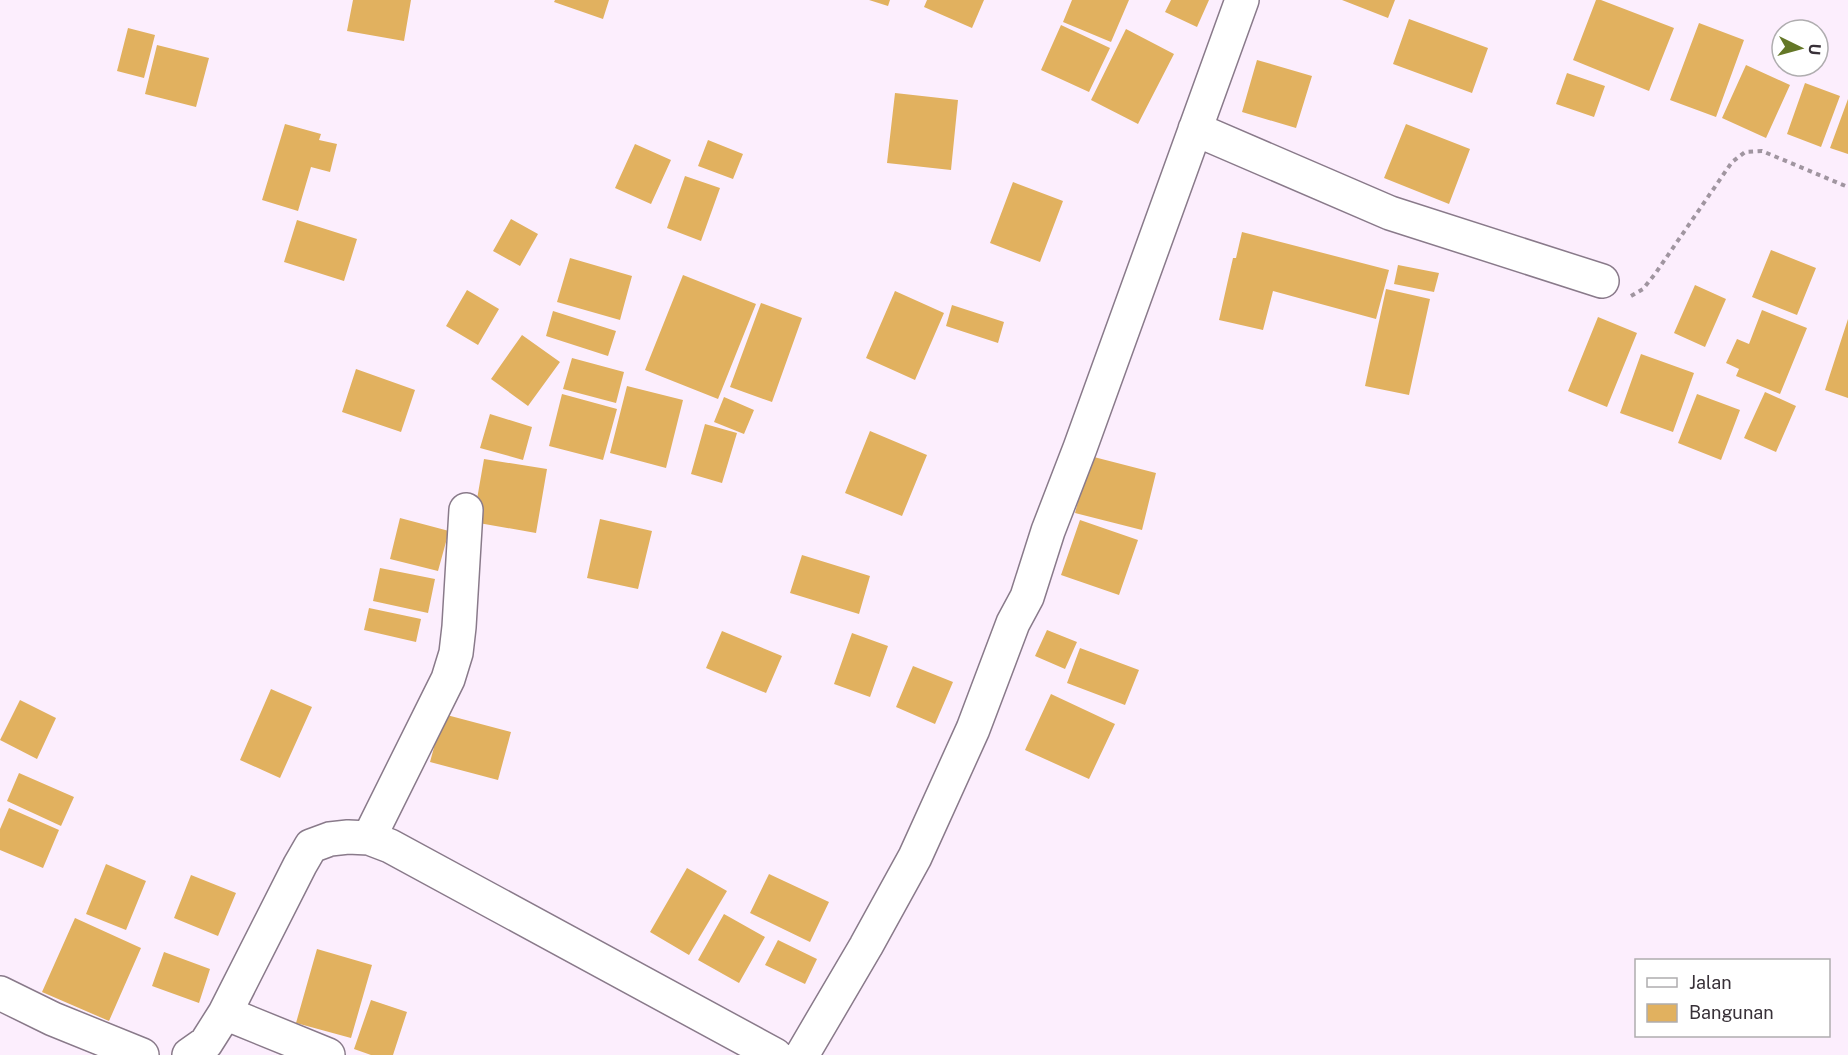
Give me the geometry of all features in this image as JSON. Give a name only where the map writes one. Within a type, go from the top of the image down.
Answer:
[{"type":"street","points":[[802,1055],[915,857],[973,729],[1013,624],[1027,597],[1048,531],[1242,0]]},
{"type":"street","points":[[1195,129],[1390,213],[1602,281]]},
{"type":"street","points":[[369,838],[448,680],[456,653],[466,510]]},
{"type":"street","points":[[189,1055],[206,1043],[225,1014],[311,846],[330,839],[369,838],[400,851],[775,1055]]},
{"type":"street","points":[[0,993],[53,1019],[142,1055]]},
{"type":"street","points":[[225,1014],[328,1055]]},
{"type":"path","points":[[1602,281],[1626,300],[1643,289],[1732,162],[1745,152],[1762,151],[1848,187]]},
{"type":"building","points":[[353,0],[411,0],[404,41],[347,31]]},
{"type":"building","points":[[555,0],[609,0],[603,19],[554,2]]},
{"type":"building","points":[[869,0],[890,0],[888,6]]},
{"type":"building","points":[[927,0],[984,0],[972,28],[924,7]]},
{"type":"building","points":[[1072,0],[1129,0],[1111,42],[1063,22]]},
{"type":"building","points":[[1171,0],[1209,0],[1197,27],[1165,12]]},
{"type":"building","points":[[1342,0],[1395,0],[1388,18]]},
{"type":"building","points":[[1596,0],[1674,28],[1649,91],[1573,60]]},
{"type":"building","points":[[1409,19],[1488,48],[1472,93],[1393,64]]},
{"type":"building","points":[[1699,23],[1744,40],[1716,117],[1670,100]]},
{"type":"building","points":[[1061,25],[1110,48],[1089,92],[1041,70]]},
{"type":"building","points":[[128,28],[155,35],[144,78],[117,71]]},
{"type":"building","points":[[1126,29],[1174,54],[1138,124],[1091,100]]},
{"type":"building","points":[[157,45],[209,58],[196,107],[145,94]]},
{"type":"building","points":[[1257,60],[1312,76],[1296,128],[1242,112]]},
{"type":"building","points":[[1746,65],[1770,76],[1770,78],[1790,85],[1766,138],[1722,118]]},
{"type":"building","points":[[1567,73],[1605,86],[1594,117],[1556,104]]},
{"type":"building","points":[[1805,83],[1840,96],[1821,147],[1787,134]]},
{"type":"building","points":[[895,93],[958,100],[951,170],[887,163]]},
{"type":"building","points":[[1848,99],[1848,154],[1830,148]]},
{"type":"building","points":[[285,124],[321,134],[319,140],[337,144],[330,172],[311,167],[298,211],[262,200]]},
{"type":"building","points":[[1406,124],[1470,149],[1449,204],[1384,178]]},
{"type":"building","points":[[708,140],[743,154],[733,179],[698,166]]},
{"type":"building","points":[[635,144],[671,160],[651,204],[615,188]]},
{"type":"building","points":[[685,176],[720,188],[701,241],[667,228]]},
{"type":"building","points":[[1013,182],[1063,201],[1040,262],[990,243]]},
{"type":"building","points":[[511,219],[538,234],[520,266],[493,251]]},
{"type":"building","points":[[297,220],[357,239],[344,281],[284,262]]},
{"type":"building","points":[[1242,232],[1389,270],[1376,319],[1273,291],[1263,330],[1219,320],[1233,258],[1236,258]]},
{"type":"building","points":[[1771,250],[1816,268],[1797,315],[1752,297]]},
{"type":"building","points":[[570,258],[632,276],[620,320],[557,302]]},
{"type":"building","points":[[1398,265],[1439,273],[1434,292],[1394,284]]},
{"type":"building","points":[[683,275],[756,304],[718,399],[645,370]]},
{"type":"building","points":[[1695,285],[1726,299],[1705,347],[1674,333]]},
{"type":"building","points":[[1386,289],[1430,299],[1409,395],[1365,386]]},
{"type":"building","points":[[467,290],[499,309],[478,345],[446,326]]},
{"type":"building","points":[[895,291],[944,313],[915,380],[866,358]]},
{"type":"building","points":[[761,303],[802,318],[772,402],[730,387]]},
{"type":"building","points":[[952,305],[1004,322],[998,343],[946,326]]},
{"type":"building","points":[[1762,310],[1807,328],[1780,394],[1736,376],[1739,369],[1726,363],[1737,339],[1749,344]]},
{"type":"building","points":[[553,311],[616,331],[608,356],[546,336]]},
{"type":"building","points":[[1598,317],[1637,333],[1607,407],[1568,391]]},
{"type":"building","points":[[1848,319],[1848,398],[1825,390]]},
{"type":"building","points":[[522,335],[560,362],[528,406],[491,379]]},
{"type":"building","points":[[1641,354],[1694,373],[1673,432],[1620,413]]},
{"type":"building","points":[[572,358],[624,372],[616,403],[563,389]]},
{"type":"building","points":[[356,369],[415,390],[401,432],[342,412]]},
{"type":"building","points":[[627,386],[683,400],[666,468],[610,453]]},
{"type":"building","points":[[1765,392],[1796,406],[1776,452],[1744,438]]},
{"type":"building","points":[[562,394],[617,409],[603,460],[549,446]]},
{"type":"building","points":[[1697,394],[1740,410],[1721,460],[1678,443]]},
{"type":"building","points":[[724,397],[754,410],[744,434],[714,422]]},
{"type":"building","points":[[490,414],[532,427],[523,460],[480,448]]},
{"type":"building","points":[[705,424],[737,433],[722,483],[691,474]]},
{"type":"building","points":[[870,431],[927,455],[902,516],[845,493]]},
{"type":"building","points":[[1090,456],[1156,473],[1142,530],[1075,513]]},
{"type":"building","points":[[484,459],[547,469],[536,533],[473,522]]},
{"type":"building","points":[[400,518],[449,531],[438,571],[390,559]]},
{"type":"building","points":[[600,519],[652,531],[638,589],[587,578]]},
{"type":"building","points":[[1080,520],[1138,540],[1119,595],[1061,575]]},
{"type":"building","points":[[802,555],[870,576],[859,614],[790,593]]},
{"type":"building","points":[[380,568],[435,579],[428,613],[373,601]]},
{"type":"building","points":[[369,608],[421,619],[416,642],[364,630]]},
{"type":"building","points":[[1047,630],[1077,642],[1065,669],[1035,656]]},
{"type":"building","points":[[722,631],[782,656],[766,693],[706,668]]},
{"type":"building","points":[[852,633],[888,646],[870,697],[834,684]]},
{"type":"building","points":[[1080,648],[1139,670],[1125,705],[1067,683]]},
{"type":"building","points":[[913,666],[953,682],[935,724],[896,707]]},
{"type":"building","points":[[271,689],[312,707],[280,778],[240,760]]},
{"type":"building","points":[[1051,694],[1115,724],[1089,779],[1025,750]]},
{"type":"building","points":[[20,700],[56,718],[37,759],[0,740]]},
{"type":"building","points":[[443,714],[511,732],[498,780],[430,762]]},
{"type":"building","points":[[19,773],[74,797],[61,826],[7,801]]},
{"type":"building","points":[[9,808],[59,830],[43,868],[0,850],[0,829]]},
{"type":"building","points":[[106,864],[146,881],[126,930],[86,914]]},
{"type":"building","points":[[687,868],[727,891],[689,955],[650,932]]},
{"type":"building","points":[[769,874],[829,902],[810,942],[750,913]]},
{"type":"building","points":[[191,875],[236,893],[218,936],[174,918]]},
{"type":"building","points":[[724,914],[765,937],[739,983],[698,960]]},
{"type":"building","points":[[75,918],[141,948],[109,1021],[42,992]]},
{"type":"building","points":[[778,940],[817,959],[805,984],[765,965]]},
{"type":"building","points":[[317,949],[372,965],[351,1038],[296,1023]]},
{"type":"building","points":[[164,952],[210,969],[199,1003],[152,986]]},
{"type":"building","points":[[371,1000],[407,1012],[393,1055],[371,1055],[354,1049]]}]
